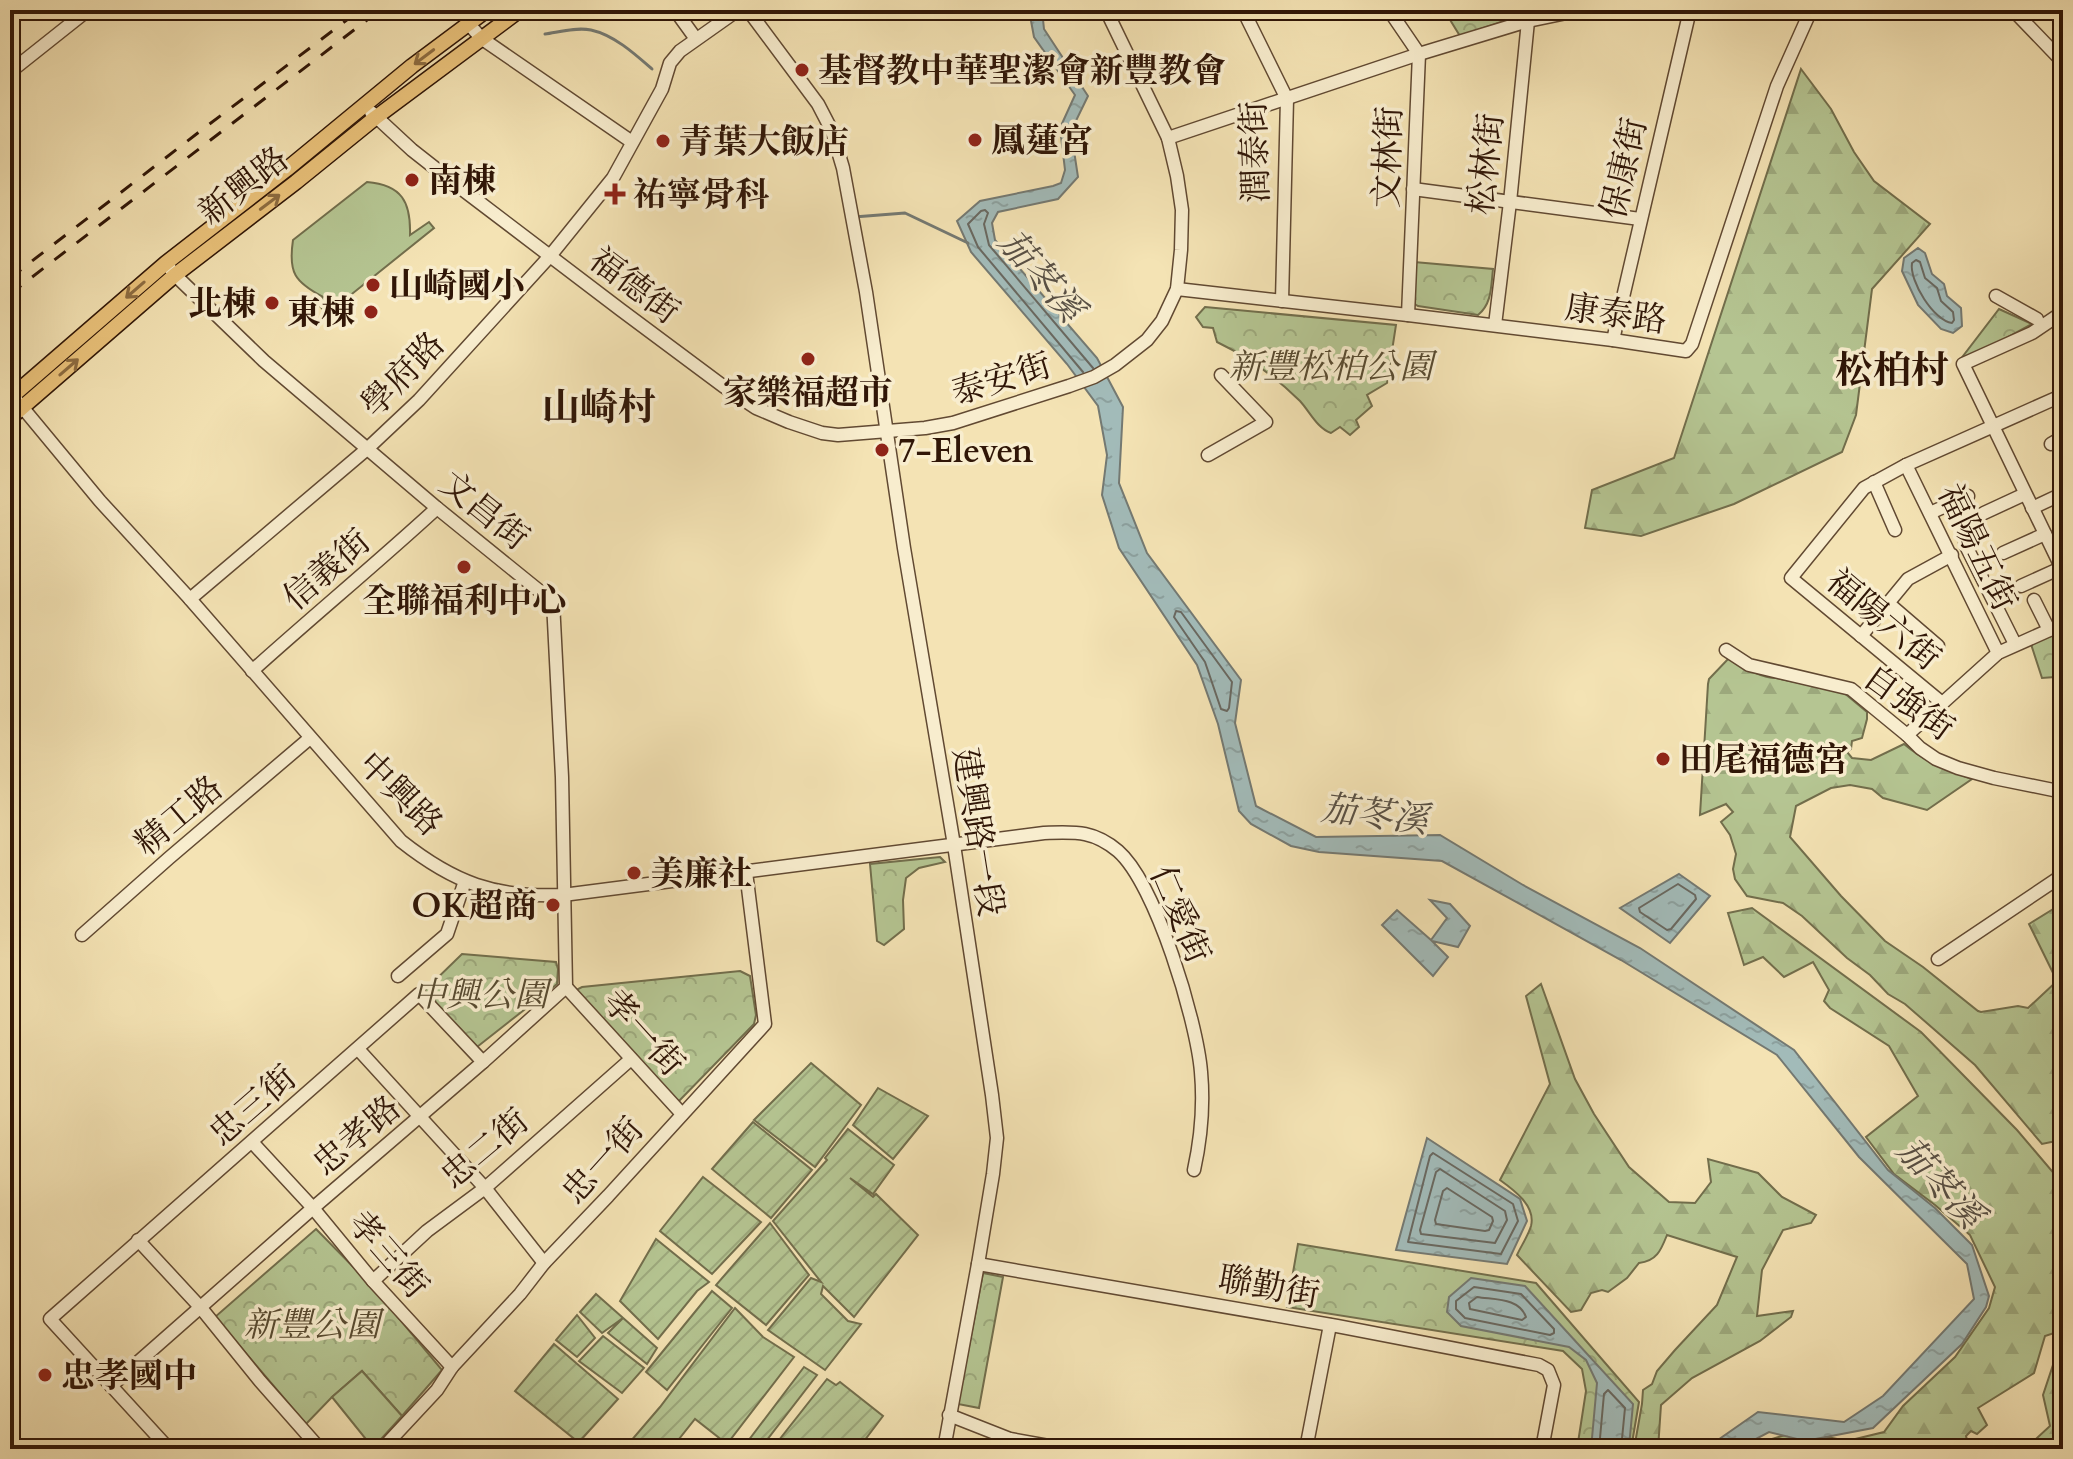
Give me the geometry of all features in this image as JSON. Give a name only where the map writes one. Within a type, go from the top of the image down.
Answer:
[{"type":"main road","name":"新興路","points":[[10,418],[15,401],[261,190],[412,66],[487,10]]},
{"type":"main road","name":"新興路","points":[[170,269],[296,182],[375,118],[520,10]]},
{"type":"street","points":[[10,72],[88,10]]},
{"type":"street","points":[[675,10],[696,39]]},
{"type":"street","name":"學府路","points":[[190,599],[367,449],[419,400],[550,256],[613,178],[662,89],[670,63],[680,51],[738,10]]},
{"type":"street","name":"建興路一段","points":[[748,10],[818,104],[832,131],[843,168],[954,845],[997,1138],[978,1264],[944,1449]]},
{"type":"street","name":"泰安街","points":[[888,431],[953,423],[1094,377],[1147,340],[1162,321],[1177,289],[1182,210],[1177,176],[1168,138],[1106,10]]},
{"type":"street","name":"潤泰街","points":[[1243,10],[1287,99],[1282,301]]},
{"type":"street","points":[[1389,10],[1419,54]]},
{"type":"street","points":[[1519,10],[1528,21]]},
{"type":"street","points":[[1168,138],[1419,54],[1528,21],[1581,10]]},
{"type":"street","name":"保康街","points":[[1613,340],[1690,10]]},
{"type":"street","name":"康泰路","points":[[1177,289],[1495,325],[1686,351],[1692,344],[1777,86],[1811,10]]},
{"type":"street","points":[[2013,10],[2063,62]]},
{"type":"street","name":"松林街","points":[[1495,325],[1528,21]]},
{"type":"street","points":[[468,23],[481,38],[632,142]]},
{"type":"street","name":"文林街","points":[[1408,315],[1419,54]]},
{"type":"street","name":"福德街","points":[[366,105],[375,118],[412,150],[756,408],[822,433],[838,435],[888,431]]},
{"type":"street","points":[[1413,189],[1640,219]]},
{"type":"street","name":"文昌街","points":[[170,269],[264,361],[553,602],[562,777],[563,895]]},
{"type":"street","points":[[1996,296],[2037,319]]},
{"type":"street","points":[[2021,586],[2062,569],[1963,364],[2032,333],[2063,312]]},
{"type":"street","points":[[1208,455],[1266,422],[1221,375]]},
{"type":"street","points":[[1895,530],[1874,482],[2063,395]]},
{"type":"street","name":"中興路","points":[[15,401],[401,841],[433,864],[465,881],[508,894],[563,895],[954,845]]},
{"type":"street","name":"福陽五街","points":[[1906,465],[1998,653]]},
{"type":"street","name":"福陽六街","points":[[1874,482],[1864,488],[1791,578],[1941,702]]},
{"type":"street","points":[[1984,513],[2025,494]]},
{"type":"street","points":[[2032,508],[2062,494]]},
{"type":"street","points":[[1930,513],[1968,496]]},
{"type":"street","name":"信義街","points":[[252,671],[437,508]]},
{"type":"street","points":[[2003,553],[2045,534]]},
{"type":"street","points":[[1965,544],[2015,644]]},
{"type":"street","points":[[1861,636],[1908,579],[1952,555]]},
{"type":"street","points":[[2034,600],[2049,630]]},
{"type":"street","points":[[1888,603],[1938,646]]},
{"type":"street","points":[[1907,735],[1998,653],[2063,624]]},
{"type":"street","name":"自強街","points":[[1726,650],[1749,665],[1851,689],[1936,759],[1994,778],[2063,792]]},
{"type":"street","name":"精工路","points":[[82,935],[310,738]]},
{"type":"street","name":"仁愛街","points":[[954,845],[1044,833],[1085,832],[1119,852],[1132,867],[1161,925],[1178,972],[1201,1067],[1203,1095],[1199,1149],[1194,1170]]},
{"type":"street","name":"忠一街","points":[[382,1449],[437,1390],[452,1367],[520,1294],[544,1263],[765,1024],[746,872]]},
{"type":"street","points":[[1938,959],[2063,875]]},
{"type":"street","points":[[398,976],[447,934],[465,881]]},
{"type":"street","points":[[563,895],[566,987]]},
{"type":"street","name":"孝一街","points":[[566,987],[682,1114]]},
{"type":"street","name":"忠孝路","points":[[111,1386],[566,987]]},
{"type":"street","name":"忠三街","points":[[111,1386],[50,1319],[419,994],[483,1062]]},
{"type":"street","points":[[358,1049],[485,1188],[544,1263]]},
{"type":"street","name":"忠二街","points":[[373,1281],[427,1231],[485,1188],[631,1059]]},
{"type":"street","name":"孝三街","points":[[252,1142],[452,1367]]},
{"type":"street","points":[[138,1240],[201,1308],[320,1449]]},
{"type":"street","name":"聯勤街","points":[[978,1264],[1539,1365],[1548,1370],[1554,1385],[1542,1449]]},
{"type":"street","points":[[1306,1449],[1330,1325]]},
{"type":"street","points":[[111,1386],[169,1449]]},
{"type":"street","points":[[949,1415],[1010,1439],[1065,1449]]},
{"type":"green space","points":[[1444,10],[1508,10],[1510,13],[1507,20],[1460,36]]},
{"type":"green space","points":[[1801,69],[1831,109],[1874,181],[1930,224],[1872,289],[1856,415],[1842,452],[1734,504],[1641,536],[1585,528],[1592,490],[1674,458]]},
{"type":"green space","points":[[367,182],[389,187],[402,197],[409,213],[410,235],[429,222],[434,228],[327,314],[317,303],[323,297],[300,281],[293,269],[293,240]]},
{"type":"green space","points":[[1414,262],[1493,269],[1490,294],[1483,311],[1478,315],[1413,303]]},
{"type":"green space","name":"新豐松柏公園","points":[[1205,307],[1396,325],[1387,383],[1367,395],[1372,406],[1356,420],[1359,427],[1350,435],[1340,427],[1331,433],[1271,376],[1217,342],[1213,328],[1203,327],[1196,317]]},
{"type":"green space","points":[[1999,309],[2032,324],[1963,362],[1960,360]]},
{"type":"green space","points":[[2063,629],[2063,647],[2055,677],[2042,678],[2030,641]]},
{"type":"green space","points":[[1729,658],[1763,676],[1843,692],[1867,712],[1862,738],[1852,741],[1851,749],[1847,752],[1852,758],[1871,760],[1904,744],[1928,761],[1972,779],[1927,810],[1883,798],[1872,789],[1850,785],[1831,788],[1796,806],[1790,837],[1885,941],[1978,1011],[2018,1006],[2028,1008],[2057,981],[2029,924],[2063,903],[2063,1137],[2042,1144],[1975,1065],[1905,1004],[1888,994],[1802,916],[1783,903],[1747,896],[1735,879],[1736,854],[1730,835],[1721,822],[1733,812],[1726,804],[1700,815],[1708,684]]},
{"type":"green space","points":[[940,857],[945,862],[919,868],[906,878],[904,929],[884,945],[877,941],[870,864]]},
{"type":"green space","points":[[1752,908],[1921,1032],[2017,1130],[2063,1184],[2063,1334],[2045,1336],[2034,1373],[1978,1408],[1987,1425],[1977,1434],[1971,1431],[1966,1436],[1968,1444],[1964,1449],[1749,1449],[1798,1431],[1847,1441],[1884,1432],[1903,1406],[1955,1357],[1989,1308],[1995,1287],[1970,1235],[1894,1174],[1866,1137],[1918,1096],[1889,1046],[1830,1008],[1824,1001],[1829,990],[1813,962],[1784,977],[1763,957],[1744,965],[1728,913]]},
{"type":"green space","name":"中興公園","points":[[462,954],[556,962],[557,984],[477,1047],[424,991]]},
{"type":"green space","points":[[740,971],[750,976],[756,1015],[754,1024],[678,1102],[576,991],[582,987]]},
{"type":"green space","points":[[1541,984],[1575,1079],[1594,1114],[1629,1167],[1669,1202],[1695,1203],[1711,1182],[1708,1159],[1758,1173],[1782,1197],[1816,1215],[1811,1223],[1783,1230],[1762,1270],[1757,1316],[1793,1311],[1791,1317],[1760,1341],[1692,1378],[1661,1405],[1658,1449],[1634,1449],[1643,1390],[1652,1384],[1657,1371],[1717,1305],[1737,1257],[1667,1235],[1654,1257],[1639,1263],[1627,1278],[1608,1292],[1591,1293],[1581,1310],[1571,1312],[1517,1255],[1532,1219],[1523,1199],[1500,1180],[1550,1084],[1526,996]]},
{"type":"green space","points":[[811,1063],[861,1105],[815,1167],[754,1120]]},
{"type":"green space","points":[[878,1088],[928,1116],[893,1159],[853,1125]]},
{"type":"green space","points":[[753,1122],[812,1170],[771,1218],[712,1169]]},
{"type":"green space","points":[[848,1129],[894,1165],[873,1194],[850,1178],[873,1197],[876,1194],[918,1235],[854,1317],[823,1286],[821,1294],[848,1321],[861,1324],[825,1370],[768,1330],[811,1278],[821,1282],[773,1221],[827,1160],[825,1158]]},
{"type":"green space","points":[[703,1177],[761,1222],[712,1274],[660,1231]]},
{"type":"green space","points":[[770,1223],[809,1275],[766,1325],[716,1285]]},
{"type":"green space","name":"新豐公園","points":[[316,1229],[372,1286],[442,1370],[402,1416],[362,1371],[306,1424],[215,1317]]},
{"type":"green space","points":[[656,1239],[709,1282],[697,1291],[658,1339],[620,1301]]},
{"type":"green space","points":[[1298,1244],[1536,1283],[1639,1402],[1631,1449],[1577,1449],[1586,1391],[1582,1369],[1563,1351],[1287,1307]]},
{"type":"green space","points":[[983,1273],[1003,1277],[979,1408],[958,1404]]},
{"type":"green space","points":[[712,1291],[732,1308],[667,1390],[646,1372]]},
{"type":"green space","points":[[596,1294],[657,1348],[647,1364],[608,1333],[623,1318],[602,1333],[580,1312]]},
{"type":"green space","points":[[735,1308],[763,1337],[794,1357],[727,1444],[695,1419],[671,1449],[624,1449],[660,1407]]},
{"type":"green space","points":[[577,1315],[595,1338],[577,1357],[556,1340]]},
{"type":"green space","points":[[603,1336],[644,1368],[622,1393],[579,1361]]},
{"type":"green space","points":[[554,1344],[618,1399],[579,1442],[587,1449],[572,1449],[578,1442],[515,1391]]},
{"type":"green space","points":[[2063,1355],[2063,1449],[2025,1449],[2050,1426],[2043,1395],[2056,1356]]},
{"type":"green space","points":[[804,1367],[817,1375],[760,1449],[742,1449]]},
{"type":"green space","points":[[362,1371],[402,1416],[373,1448],[332,1397]]},
{"type":"green space","points":[[827,1379],[836,1385],[840,1382],[883,1416],[858,1449],[772,1449]]},
{"type":"water","name":"茄苳溪","points":[[1029,10],[1042,10],[1044,29],[1088,96],[1071,131],[1078,177],[1058,199],[998,212],[992,223],[995,240],[1097,358],[1123,407],[1119,483],[1147,553],[1241,680],[1235,723],[1256,806],[1316,837],[1440,835],[1523,885],[1640,948],[1794,1050],[1888,1170],[1935,1208],[1972,1245],[1989,1296],[1986,1307],[1962,1344],[1873,1428],[1805,1441],[1769,1432],[1737,1449],[1705,1449],[1758,1412],[1844,1422],[1883,1396],[1974,1299],[1967,1264],[1859,1157],[1777,1055],[1621,960],[1442,861],[1319,852],[1291,846],[1251,824],[1239,811],[1218,724],[1197,665],[1119,548],[1102,495],[1107,455],[1098,406],[1067,364],[971,252],[957,221],[980,201],[1061,183],[1065,170],[1060,128],[1075,95],[1034,37]]},
{"type":"water","points":[[1918,248],[1925,253],[1932,274],[1944,284],[1947,296],[1961,308],[1962,326],[1953,333],[1941,329],[1918,305],[1902,271],[1904,258]]},
{"type":"water","points":[[1679,874],[1710,896],[1670,943],[1620,908]]},
{"type":"water","points":[[1430,900],[1450,904],[1470,926],[1458,947],[1432,941],[1448,957],[1433,976],[1382,925],[1397,910],[1431,940],[1447,918]]},
{"type":"water","points":[[1427,1138],[1520,1199],[1527,1221],[1507,1264],[1396,1250]]},
{"type":"water","points":[[1471,1278],[1525,1286],[1633,1404],[1629,1447],[1591,1449],[1597,1383],[1586,1360],[1569,1347],[1461,1326],[1447,1312],[1449,1297]]},
{"type":"waterway","points":[[545,34],[579,29],[600,32],[624,46],[652,69]]},
{"type":"waterway","points":[[854,217],[905,213],[968,243]]},
{"type":"railway","points":[[10,278],[360,10]]},
{"type":"railway","points":[[10,294],[380,10]]},
{"type":"place","name":"基督教中華聖潔會新豐教會","points":[[802,70]]},
{"type":"place","name":"鳳蓮宮","points":[[975,140]]},
{"type":"place","name":"青葉大飯店","points":[[663,141]]},
{"type":"place","name":"南棟","points":[[412,180]]},
{"type":"place","name":"祐寧骨科","points":[[615,194]]},
{"type":"place","name":"山崎國小","points":[[373,285]]},
{"type":"place","name":"北棟","points":[[272,303]]},
{"type":"place","name":"東棟","points":[[371,312]]},
{"type":"place","name":"家樂福超市","points":[[808,359]]},
{"type":"place","name":"7-Eleven","points":[[882,450]]},
{"type":"place","name":"全聯福利中心","points":[[464,567]]},
{"type":"place","name":"田尾福德宮","points":[[1663,759]]},
{"type":"place","name":"美廉社","points":[[634,873]]},
{"type":"place","name":"OK超商","points":[[553,905]]},
{"type":"place","name":"忠孝國中","points":[[45,1375]]},
{"type":"district","name":"松柏村","points":[[1892,370]]},
{"type":"district","name":"山崎村","points":[[599,407]]}]
